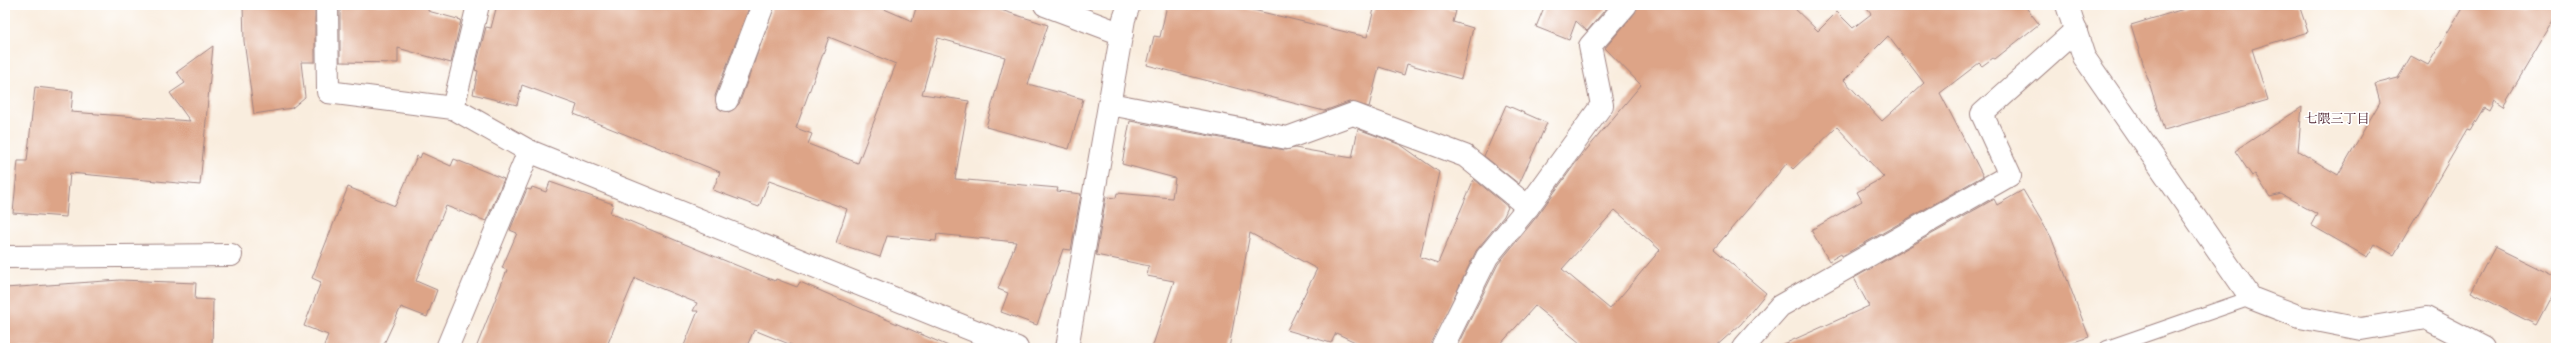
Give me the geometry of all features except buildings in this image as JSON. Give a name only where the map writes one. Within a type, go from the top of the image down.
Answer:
[{"type":"street","points":[[327,5],[328,92],[453,108],[529,151],[1017,348]]},
{"type":"street","points":[[453,108],[478,5]]},
{"type":"street","points":[[727,100],[763,5]]},
{"type":"street","points":[[1045,5],[1122,34]]},
{"type":"street","points":[[1067,348],[1122,34],[1129,5]]},
{"type":"street","points":[[1442,348],[1487,257],[1528,207],[1602,105],[1590,46],[1626,5]]},
{"type":"street","points":[[2067,5],[2084,57],[2251,298],[2362,339],[2426,318],[2484,348]]},
{"type":"street","points":[[1743,348],[1780,306],[2010,175],[1982,114],[2076,30]]},
{"type":"street","points":[[1110,104],[1288,138],[1353,114],[1465,156],[1528,207]]},
{"type":"street","points":[[447,348],[529,151]]},
{"type":"street","points":[[5,257],[231,255]]},
{"type":"lane","points":[[2107,348],[2251,298]]},
{"type":"district","name":"七隈三丁目","points":[[2337,118]]}]
